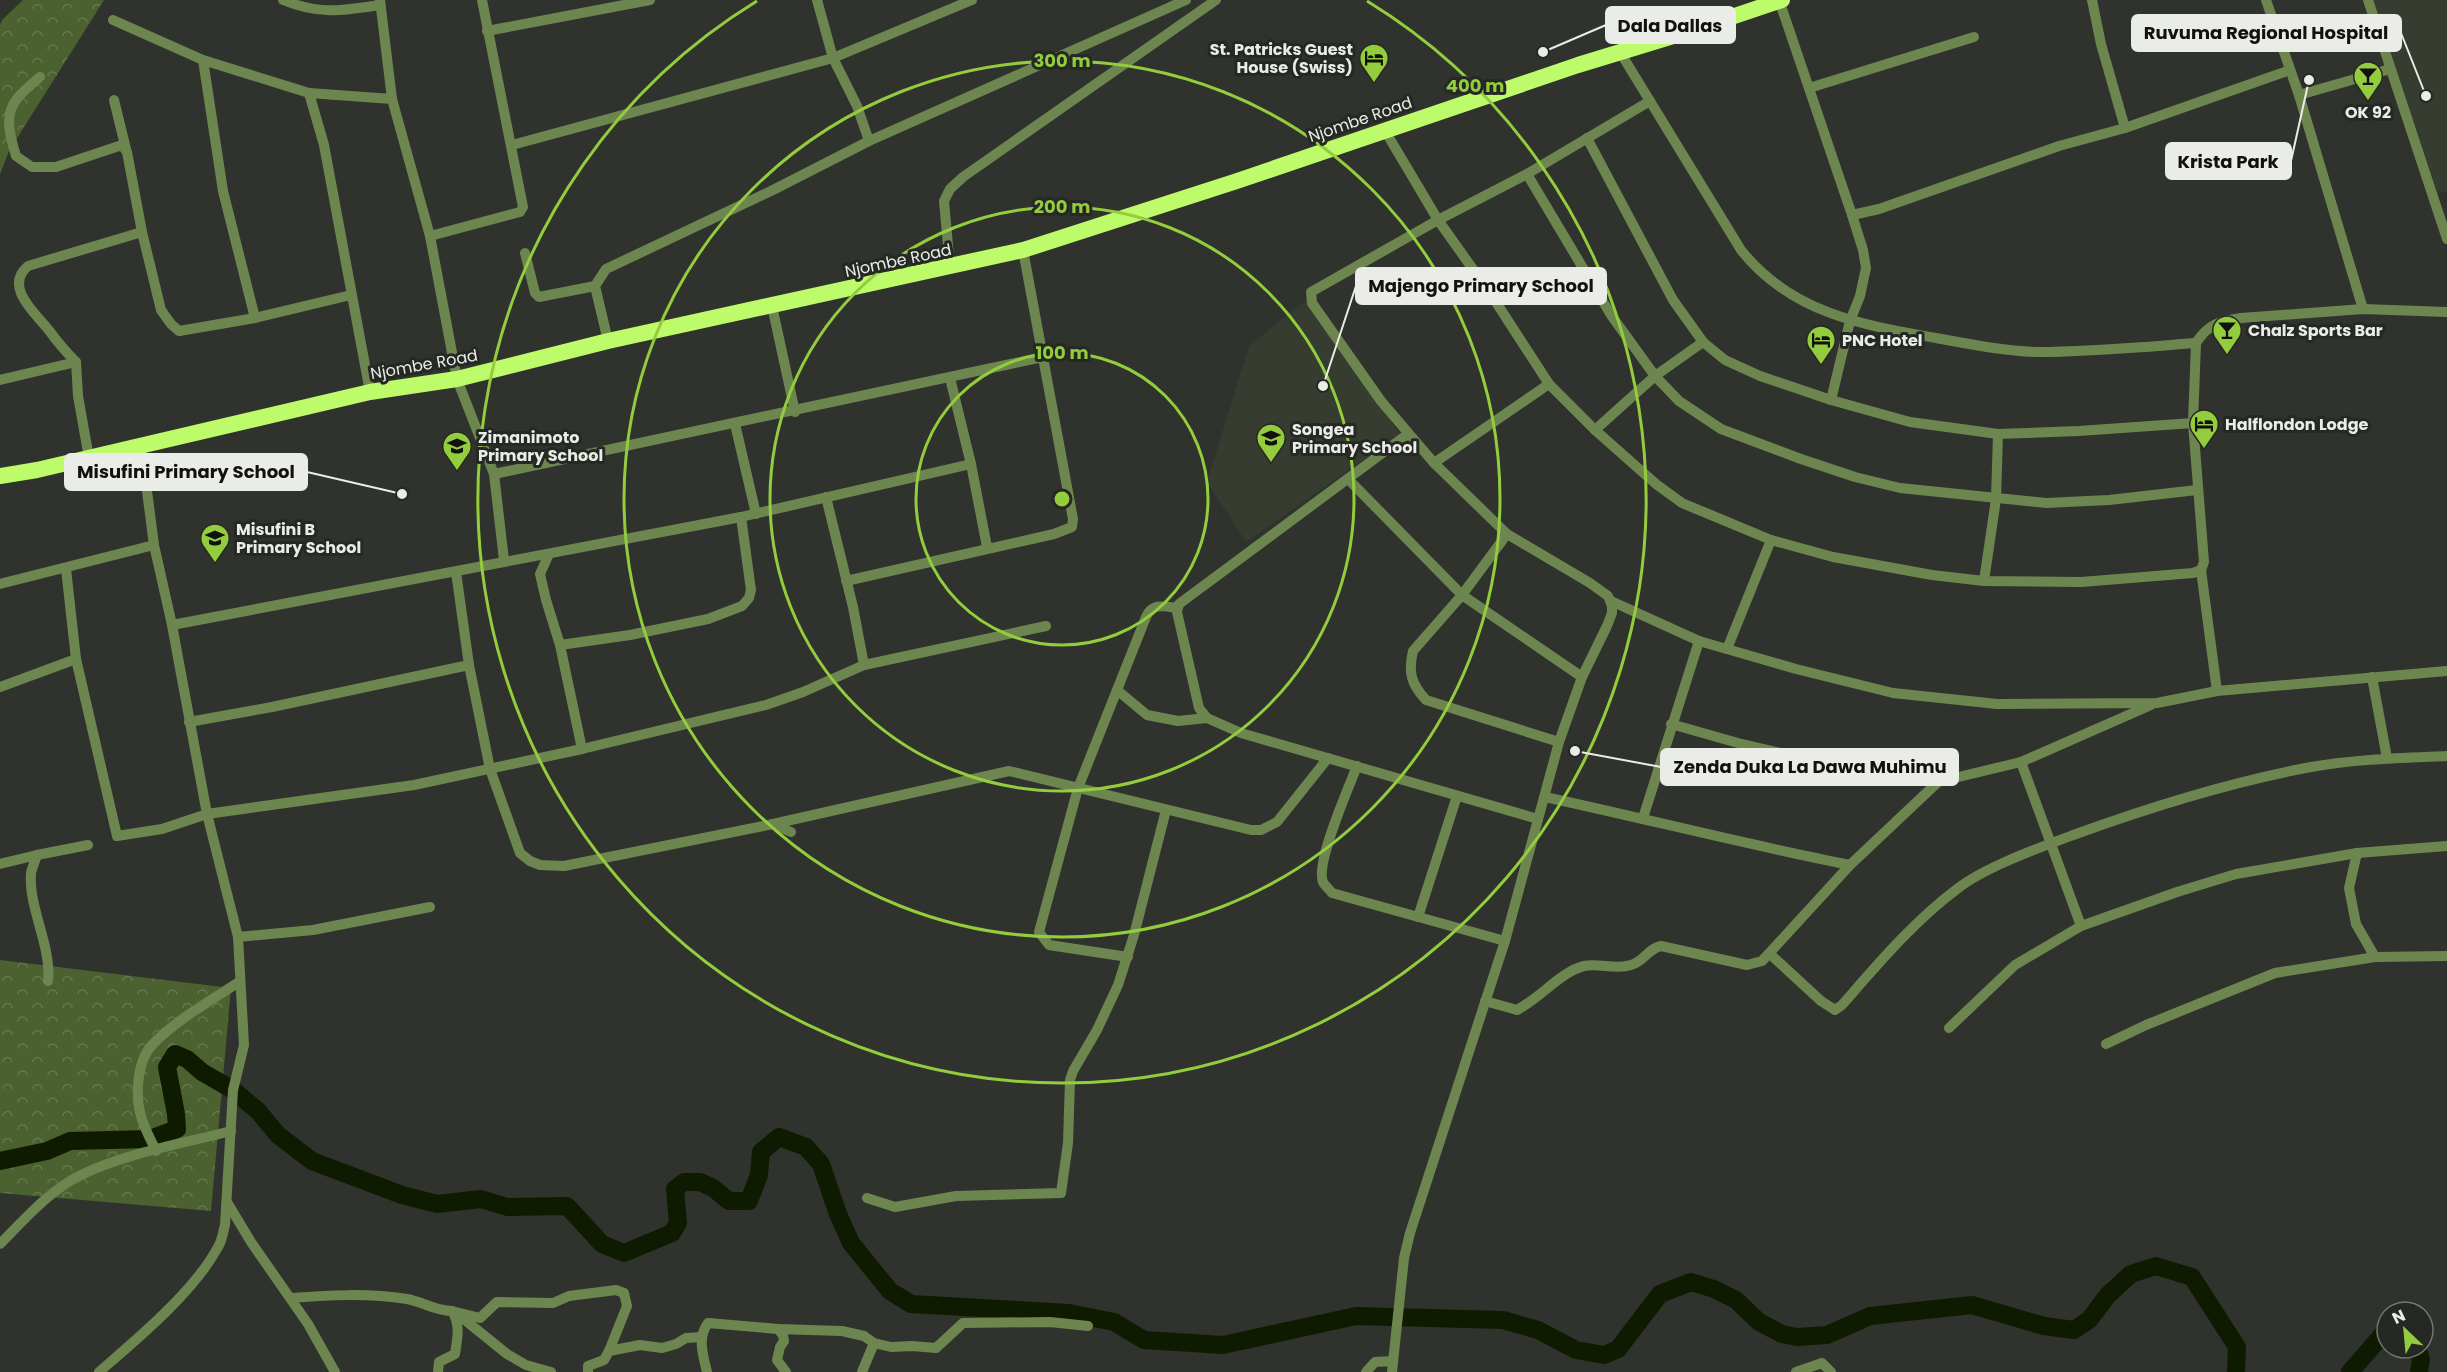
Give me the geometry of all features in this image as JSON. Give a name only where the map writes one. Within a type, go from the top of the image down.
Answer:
[{"type":"highway","name":"Njombe Road","points":[[0,476],[88,458],[370,392],[457,379],[608,341],[950,268],[1023,250],[1780,0]]},
{"type":"street","points":[[283,0],[311,10],[335,12],[380,3],[393,99],[430,236],[457,379],[494,474],[504,561]]},
{"type":"street","points":[[430,236],[522,210],[524,204],[482,0]]},
{"type":"street","points":[[487,31],[650,0]]},
{"type":"street","points":[[817,0],[833,58],[857,106],[869,141]]},
{"type":"street","points":[[512,145],[833,58],[972,0]]},
{"type":"street","points":[[608,341],[595,286],[600,276],[613,266],[869,141],[1186,0]]},
{"type":"street","points":[[950,268],[944,201],[950,189],[963,177],[1216,0]]},
{"type":"street","points":[[1780,0],[1852,215],[1866,268],[1860,296],[1850,321],[1831,400]]},
{"type":"street","points":[[2092,0],[2101,44],[2125,128]]},
{"type":"street","points":[[2266,0],[2299,95],[2363,309]]},
{"type":"street","points":[[2368,0],[2447,239]]},
{"type":"street","points":[[113,20],[203,60],[309,93],[393,99]]},
{"type":"street","points":[[1809,88],[1974,37]]},
{"type":"street","points":[[1620,52],[1741,250],[1757,270],[1799,300],[1850,321],[1970,345],[2033,352],[2086,351],[2196,343]]},
{"type":"street","points":[[203,60],[223,191],[255,318]]},
{"type":"street","points":[[2299,95],[2390,69]]},
{"type":"street","points":[[1852,215],[1879,209],[2059,146],[2125,128],[2290,70]]},
{"type":"street","points":[[40,77],[18,95],[12,105],[9,128],[16,156],[32,166],[56,167],[122,145],[127,152]]},
{"type":"street","points":[[309,93],[324,145],[370,392]]},
{"type":"street","points":[[114,100],[161,310],[178,331],[255,318],[351,295]]},
{"type":"street","points":[[1650,101],[1527,174],[1313,289],[1310,297],[1381,401],[1408,434],[1434,463],[1507,534],[1590,583],[1611,601],[1699,641],[1893,693],[1997,704],[2157,703],[2217,691],[2447,671]]},
{"type":"street","points":[[1384,129],[1438,220],[1492,296],[1549,384],[1595,430],[1656,484],[1682,503],[1771,540],[1890,568],[1984,581],[2080,582],[2140,579],[2193,573],[2201,570]]},
{"type":"street","points":[[1587,138],[1673,300],[1703,342],[1725,360],[1760,376],[1831,400],[1910,422],[1998,434],[2193,423]]},
{"type":"street","points":[[1527,174],[1611,315],[1654,376],[1679,400],[1721,429],[1754,443],[1855,477],[1900,488],[2056,503],[2109,500],[2197,490]]},
{"type":"street","points":[[88,458],[78,396],[76,362],[57,343],[52,333],[25,303],[19,281],[24,270],[46,260],[142,232]]},
{"type":"street","points":[[846,581],[987,547],[1054,534],[1072,527],[1073,519],[1023,250]]},
{"type":"street","points":[[525,253],[535,292],[539,297],[595,286]]},
{"type":"street","points":[[772,306],[795,412]]},
{"type":"street","points":[[2217,691],[2201,570],[2204,562],[2193,423],[2196,343],[2211,325],[2222,321],[2363,309],[2447,312]]},
{"type":"street","points":[[1595,430],[1654,376],[1703,342]]},
{"type":"street","points":[[494,474],[795,412],[1043,357]]},
{"type":"street","points":[[0,381],[76,362]]},
{"type":"street","points":[[950,378],[971,464],[987,547]]},
{"type":"street","points":[[1434,463],[1549,384]]},
{"type":"street","points":[[735,424],[756,514]]},
{"type":"street","points":[[1207,718],[1197,702],[1177,608],[1183,599],[1408,434]]},
{"type":"street","points":[[1984,581],[1996,499],[1998,434]]},
{"type":"street","points":[[99,1372],[141,1335],[199,1276],[219,1246],[225,1225],[233,1090],[244,1045],[238,937],[207,814],[172,625],[154,545],[141,445]]},
{"type":"street","points":[[172,625],[756,514],[971,464]]},
{"type":"street","points":[[1348,479],[1462,595],[1582,677]]},
{"type":"street","points":[[826,497],[864,665]]},
{"type":"street","points":[[560,645],[630,635],[708,619],[741,606],[749,598],[751,590],[741,517]]},
{"type":"street","points":[[1507,534],[1462,595],[1413,651],[1410,662],[1414,686],[1426,700],[1558,742]]},
{"type":"street","points":[[1727,649],[1771,540]]},
{"type":"street","points":[[0,584],[154,545]]},
{"type":"street","points":[[549,554],[540,574],[560,645],[582,749]]},
{"type":"street","points":[[66,569],[76,659],[117,836],[162,829],[207,814],[414,785],[582,749],[766,705],[803,692],[864,665],[1046,626]]},
{"type":"street","points":[[456,572],[469,665],[490,769],[520,853],[540,865],[564,866],[773,824],[1009,771],[1251,830],[1261,830],[1277,822],[1328,758]]},
{"type":"street","points":[[1366,1372],[1375,1362],[1393,1366],[1404,1258],[1410,1233],[1505,940],[1545,798],[1558,742],[1582,677],[1612,613],[1611,601]]},
{"type":"street","points":[[1128,957],[1049,945],[1039,932],[1078,788],[1148,611],[1159,606],[1177,608]]},
{"type":"street","points":[[1643,818],[1699,641]]},
{"type":"street","points":[[0,687],[76,659]]},
{"type":"street","points":[[189,722],[272,707],[469,665]]},
{"type":"street","points":[[2372,676],[2387,758]]},
{"type":"street","points":[[1117,690],[1147,715],[1178,721],[1207,718],[1241,733],[1538,819]]},
{"type":"street","points":[[1671,724],[1738,743],[1845,768],[1897,778],[1938,782],[2020,762],[2157,703]]},
{"type":"street","points":[[1770,954],[1821,1001],[1835,1010],[1893,947],[1958,888],[1977,875],[2050,844],[2153,806],[2229,784],[2313,767],[2387,758],[2447,756]]},
{"type":"street","points":[[2020,762],[2081,926]]},
{"type":"street","points":[[1357,766],[1328,844],[1322,870],[1323,882],[1332,893],[1505,940]]},
{"type":"street","points":[[1485,1001],[1517,1010],[1533,1001],[1570,971],[1585,966],[1629,966],[1642,960],[1652,948],[1661,946],[1747,965],[1762,961],[1850,865],[1938,782]]},
{"type":"street","points":[[1418,917],[1457,796]]},
{"type":"street","points":[[1545,798],[1850,865]]},
{"type":"street","points":[[867,1198],[895,1207],[956,1196],[1061,1193],[1068,1143],[1070,1080],[1097,1030],[1128,957],[1166,810]]},
{"type":"street","points":[[773,824],[791,832]]},
{"type":"street","points":[[0,864],[88,845]]},
{"type":"street","points":[[1949,1028],[2015,965],[2081,926],[2236,874],[2357,853],[2447,846]]},
{"type":"street","points":[[2357,853],[2349,888],[2356,924],[2375,957]]},
{"type":"street","points":[[37,855],[31,873],[34,902],[48,962],[48,981]]},
{"type":"street","points":[[238,937],[313,930],[430,907]]},
{"type":"street","points":[[2106,1044],[2176,1012],[2275,974],[2375,957],[2447,956]]},
{"type":"street","points":[[156,1151],[141,1117],[137,1094],[139,1073],[150,1048],[191,1012],[240,982]]},
{"type":"street","points":[[0,1244],[36,1208],[79,1176],[120,1160],[231,1131]]},
{"type":"street","points":[[227,1202],[251,1242],[291,1298],[335,1372]]},
{"type":"street","points":[[291,1298],[358,1294],[410,1299],[440,1311],[452,1311],[480,1318],[497,1302],[553,1303],[569,1296],[616,1290],[624,1293],[627,1306],[609,1351],[604,1360],[588,1366],[588,1372]]},
{"type":"street","points":[[438,1372],[439,1362],[455,1354],[458,1330],[457,1319],[452,1311]]},
{"type":"street","points":[[452,1311],[465,1318],[507,1354],[526,1365],[551,1372]]},
{"type":"street","points":[[707,1372],[702,1350],[702,1331],[708,1323],[778,1329],[842,1331],[864,1336],[891,1347],[936,1348],[963,1323],[1050,1322],[1088,1326]]},
{"type":"street","points":[[778,1329],[784,1341],[777,1360],[786,1372]]},
{"type":"street","points":[[609,1351],[640,1345],[662,1348],[686,1338],[702,1337]]},
{"type":"street","points":[[862,1372],[874,1342]]},
{"type":"street","points":[[1796,1372],[1822,1363],[1832,1372]]},
{"type":"shaded area","points":[[2372,0],[2447,0],[2447,192],[2437,191]]},
{"type":"shaded area","points":[[1309,298],[1400,434],[1246,542],[1207,482],[1249,346]]},
{"type":"green space","points":[[23,0],[104,0],[9,151],[0,174],[0,25],[2,20]]},
{"type":"green space","points":[[0,960],[231,988],[211,1211],[0,1193]]},
{"type":"waterway","points":[[0,1161],[47,1151],[70,1141],[150,1139],[177,1129],[167,1067],[175,1054],[187,1059],[202,1072],[233,1090],[258,1111],[278,1135],[312,1161],[402,1195],[437,1204],[481,1199],[507,1207],[567,1206],[602,1244],[624,1253],[672,1233],[678,1223],[675,1189],[684,1182],[700,1182],[713,1188],[729,1201],[749,1201],[759,1175],[761,1152],[779,1137],[806,1147],[821,1164],[838,1214],[851,1243],[890,1291],[911,1304],[1069,1313],[1114,1322],[1144,1340],[1223,1345],[1356,1316],[1503,1320],[1538,1330],[1576,1350],[1604,1355],[1618,1349],[1660,1294],[1691,1282],[1714,1289],[1736,1300],[1759,1322],[1782,1334],[1797,1337],[1827,1335],[1870,1316],[1972,1305],[2044,1326],[2074,1330],[2089,1320],[2108,1295],[2131,1274],[2156,1266],[2192,1277],[2237,1347],[2236,1372]]},
{"type":"waterway","points":[[2350,1372],[2375,1343]]},
{"type":"waterway","points":[[2419,1372],[2421,1360]]},
{"type":"place","name":"Dala Dallas","points":[[1543,52]]},
{"type":"place","name":"Krista Park","points":[[2309,80]]},
{"type":"place","name":"St. Patricks Guest House (Swiss)","points":[[1374,84]]},
{"type":"place","name":"Ruvuma Regional Hospital","points":[[2426,96]]},
{"type":"place","name":"OK 92","points":[[2368,102]]},
{"type":"place","name":"Chalz Sports Bar","points":[[2227,356]]},
{"type":"place","name":"PNC Hotel","points":[[1821,366]]},
{"type":"place","name":"Majengo Primary School","points":[[1323,386]]},
{"type":"place","name":"Halflondon Lodge","points":[[2204,450]]},
{"type":"place","name":"Songea Primary School","points":[[1271,464]]},
{"type":"place","name":"Zimanimoto Primary School","points":[[457,472]]},
{"type":"place","name":"Misufini Primary School","points":[[402,494]]},
{"type":"place","name":"Misufini B Primary School","points":[[215,564]]},
{"type":"place","name":"Zenda Duka La Dawa Muhimu","points":[[1575,751]]}]
